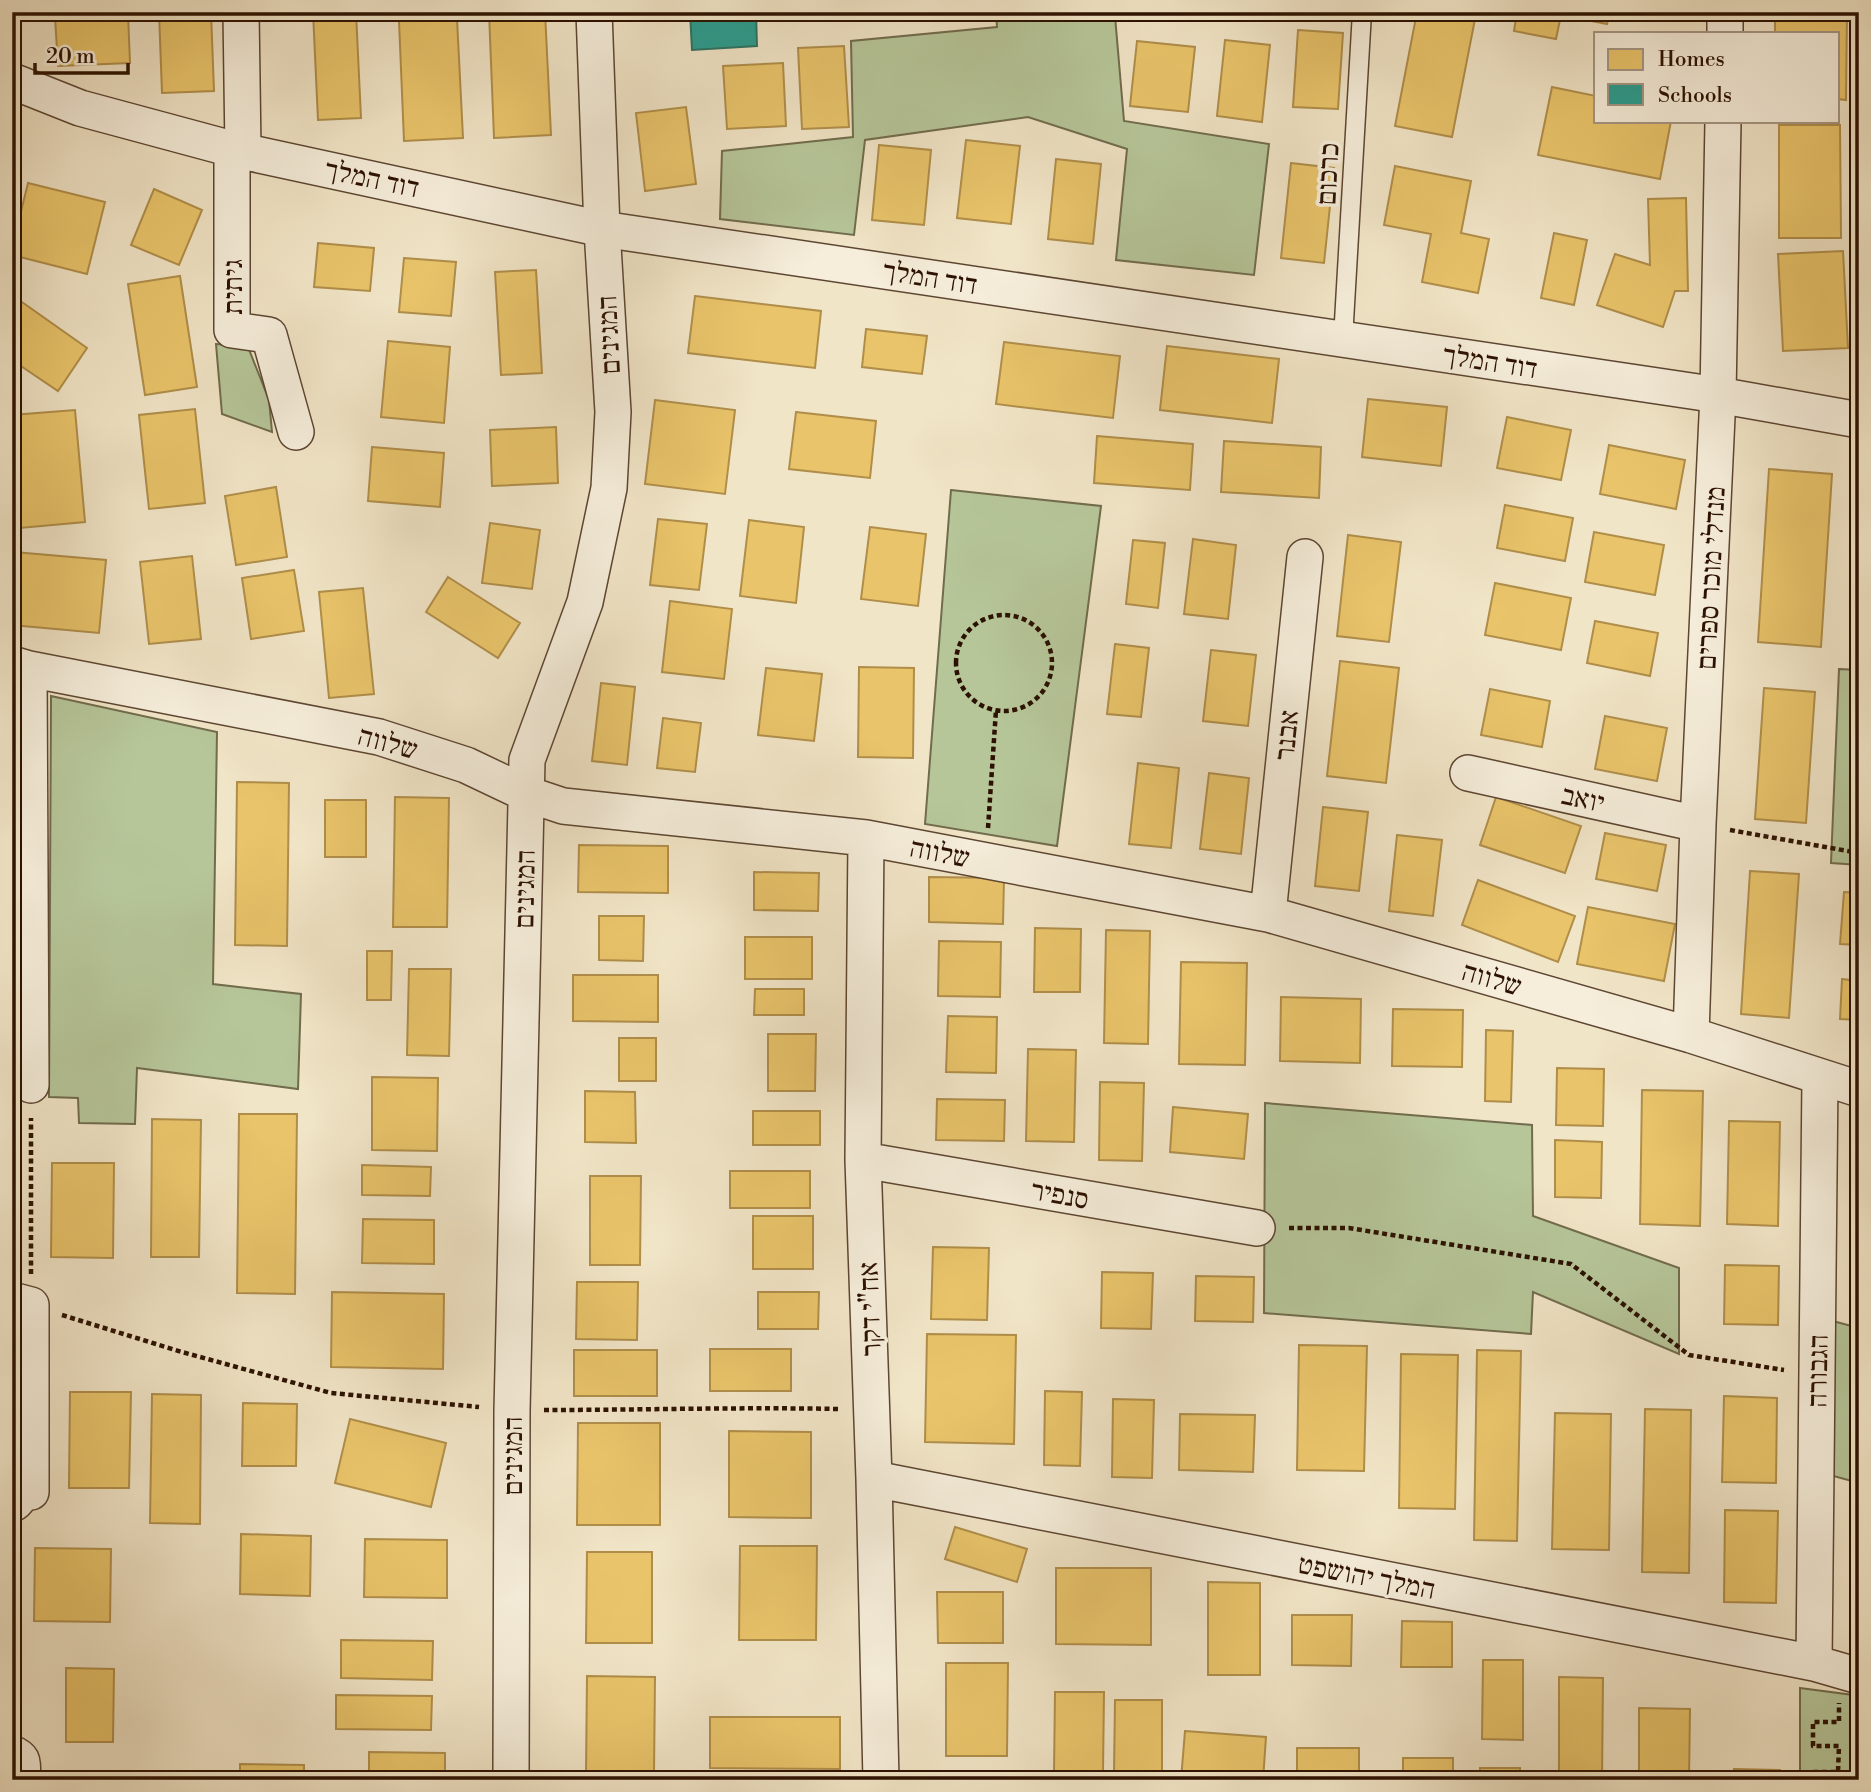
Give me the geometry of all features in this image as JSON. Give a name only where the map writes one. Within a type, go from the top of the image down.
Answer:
[{"type":"street","points":[[238,150],[241,12]]},
{"type":"street","name":"המגינים","points":[[511,1780],[512,1411],[527,760],[585,602],[608,488],[613,412],[602,229],[594,12]]},
{"type":"street","points":[[1725,32],[1726,12]]},
{"type":"street","name":"דוד המלך","points":[[12,81],[80,108],[238,150],[602,229],[1718,395],[1859,420]]},
{"type":"street","name":"מנדלי מוכר ספרים","points":[[1691,1035],[1718,395],[1723,122]]},
{"type":"street","name":"גיתית","points":[[238,150],[232,330],[269,335],[296,432]]},
{"type":"street","name":"אבנר","points":[[1268,914],[1305,557]]},
{"type":"street","points":[[21,667],[32,1085]]},
{"type":"street","name":"שלווה","points":[[21,667],[379,737],[466,765],[527,794],[573,807],[866,838],[1268,914],[1691,1035],[1859,1089]]},
{"type":"street","name":"יואב","points":[[1468,773],[1698,824]]},
{"type":"street","name":"אח\"י דקר","points":[[866,838],[863,1160],[883,1779]]},
{"type":"street","name":"הגבורה","points":[[1814,1663],[1820,1078]]},
{"type":"street","name":"סנפיר","points":[[863,1160],[1256,1228]]},
{"type":"street","points":[[21,1302],[22,1502]]},
{"type":"street","name":"המלך יהושפט","points":[[874,1479],[1814,1663],[1859,1676]]},
{"type":"lane","name":"כרכום","points":[[1343,339],[1362,12]]},
{"type":"lane","points":[[12,1744],[26,1750],[31,1759],[31,1780]]},
{"type":"path","points":[[1004,614],[1019,616],[1033,624],[1044,635],[1051,650],[1053,666],[1049,682],[1040,696],[1027,705],[1012,710],[996,710],[980,705],[968,694],[960,681],[956,666],[958,650],[964,636],[975,624],[1004,614]]},
{"type":"path","points":[[986,860],[996,710]]},
{"type":"path","points":[[1698,824],[1859,853]]},
{"type":"path","points":[[32,1085],[21,1302],[182,1352],[331,1393],[512,1411],[738,1407],[872,1409]]},
{"type":"path","points":[[1256,1228],[1349,1228],[1571,1264],[1689,1355],[1817,1375]]},
{"type":"path","points":[[1813,1780],[1813,1772],[1838,1772],[1839,1746],[1813,1746],[1813,1722],[1839,1722],[1839,1706]]},
{"type":"green space","points":[[996,12],[1125,12],[1125,15],[1115,16],[1124,121],[1269,144],[1254,275],[1116,260],[1127,149],[1028,117],[865,140],[854,235],[720,219],[722,151],[853,137],[851,41],[997,27]]},
{"type":"green space","points":[[216,344],[248,347],[269,400],[272,432],[222,414]]},
{"type":"green space","points":[[951,490],[1101,506],[1057,846],[925,824]]},
{"type":"green space","points":[[1839,669],[1859,670],[1859,865],[1831,863]]},
{"type":"green space","points":[[51,696],[217,732],[213,984],[301,994],[298,1089],[137,1068],[135,1124],[79,1123],[78,1098],[49,1097]]},
{"type":"green space","points":[[1265,1103],[1532,1125],[1533,1216],[1679,1268],[1679,1354],[1533,1292],[1531,1334],[1264,1313]]},
{"type":"green space","points":[[1829,1320],[1859,1328],[1859,1483],[1826,1474]]},
{"type":"green space","points":[[1800,1688],[1853,1695],[1853,1780],[1800,1780]]},
{"type":"building: Homes","points":[[159,12],[211,12],[214,91],[162,93]]},
{"type":"building: Homes","points":[[313,12],[356,12],[361,118],[318,120]]},
{"type":"building: Homes","points":[[489,12],[545,12],[551,135],[494,138]]},
{"type":"building: Homes","points":[[1417,12],[1476,14],[1452,137],[1395,126]]},
{"type":"building: Homes","points":[[1517,12],[1610,12],[1607,24],[1561,15],[1556,39],[1514,31]]},
{"type":"building: Homes","points":[[1775,12],[1847,12],[1846,100],[1840,99],[1840,32],[1775,32]]},
{"type":"building: Homes","points":[[128,14],[130,63],[58,66],[55,17]]},
{"type":"building: Homes","points":[[457,19],[463,138],[404,141],[399,21]]},
{"type":"building: Homes","points":[[1298,30],[1343,33],[1338,109],[1293,107]]},
{"type":"building: Homes","points":[[1225,40],[1270,45],[1262,122],[1217,116]]},
{"type":"building: Homes","points":[[1137,41],[1195,47],[1188,112],[1130,106]]},
{"type":"building: Homes","points":[[844,46],[849,127],[802,129],[798,48]]},
{"type":"building: Homes","points":[[783,63],[786,126],[727,129],[723,66]]},
{"type":"building: Homes","points":[[1552,87],[1594,96],[1594,122],[1671,122],[1660,179],[1538,155]]},
{"type":"building: Homes","points":[[686,107],[696,184],[645,191],[636,113]]},
{"type":"building: Homes","points":[[1779,125],[1840,125],[1841,238],[1779,238]]},
{"type":"building: Homes","points":[[966,140],[1020,146],[1011,224],[957,218]]},
{"type":"building: Homes","points":[[879,145],[931,150],[924,225],[872,220]]},
{"type":"building: Homes","points":[[1056,159],[1101,164],[1093,244],[1048,239]]},
{"type":"building: Homes","points":[[1291,163],[1334,168],[1324,263],[1281,258]]},
{"type":"building: Homes","points":[[1395,166],[1471,181],[1461,233],[1489,239],[1478,293],[1422,282],[1431,234],[1384,225]]},
{"type":"building: Homes","points":[[28,183],[105,202],[87,274],[12,255]]},
{"type":"building: Homes","points":[[154,189],[202,210],[179,265],[131,245]]},
{"type":"building: Homes","points":[[1686,198],[1688,291],[1675,291],[1663,327],[1597,305],[1615,254],[1650,265],[1648,199]]},
{"type":"building: Homes","points":[[1554,233],[1587,240],[1574,305],[1541,298]]},
{"type":"building: Homes","points":[[318,243],[374,248],[370,291],[314,287]]},
{"type":"building: Homes","points":[[1843,251],[1848,348],[1783,351],[1778,254]]},
{"type":"building: Homes","points":[[404,258],[456,262],[451,316],[399,312]]},
{"type":"building: Homes","points":[[536,270],[542,373],[501,375],[495,272]]},
{"type":"building: Homes","points":[[180,276],[197,387],[145,395],[128,284]]},
{"type":"building: Homes","points":[[12,295],[87,348],[58,391],[12,360]]},
{"type":"building: Homes","points":[[695,296],[821,311],[815,368],[688,353]]},
{"type":"building: Homes","points":[[866,329],[927,336],[922,374],[862,367]]},
{"type":"building: Homes","points":[[388,341],[450,347],[444,423],[381,417]]},
{"type":"building: Homes","points":[[1004,342],[1120,356],[1113,418],[996,404]]},
{"type":"building: Homes","points":[[1167,346],[1279,359],[1272,423],[1160,410]]},
{"type":"building: Homes","points":[[1368,399],[1447,407],[1441,466],[1362,457]]},
{"type":"building: Homes","points":[[655,400],[735,410],[725,494],[645,484]]},
{"type":"building: Homes","points":[[195,409],[205,503],[149,509],[139,415]]},
{"type":"building: Homes","points":[[75,410],[85,522],[20,528],[12,415]]},
{"type":"building: Homes","points":[[796,412],[876,421],[870,478],[789,469]]},
{"type":"building: Homes","points":[[1507,417],[1571,430],[1561,480],[1497,468]]},
{"type":"building: Homes","points":[[556,427],[558,483],[492,486],[490,430]]},
{"type":"building: Homes","points":[[1097,436],[1193,444],[1190,490],[1094,483]]},
{"type":"building: Homes","points":[[1224,441],[1321,447],[1319,498],[1221,492]]},
{"type":"building: Homes","points":[[1609,445],[1685,460],[1676,509],[1600,494]]},
{"type":"building: Homes","points":[[372,447],[444,453],[440,507],[368,501]]},
{"type":"building: Homes","points":[[1769,469],[1832,474],[1821,647],[1758,642]]},
{"type":"building: Homes","points":[[276,487],[287,557],[236,565],[225,496]]},
{"type":"building: Homes","points":[[1505,505],[1573,518],[1565,561],[1497,548]]},
{"type":"building: Homes","points":[[658,519],[707,524],[699,590],[650,585]]},
{"type":"building: Homes","points":[[749,520],[804,527],[796,603],[740,596]]},
{"type":"building: Homes","points":[[490,523],[540,530],[532,589],[482,583]]},
{"type":"building: Homes","points":[[870,527],[926,534],[918,606],[861,599]]},
{"type":"building: Homes","points":[[1594,532],[1664,545],[1655,595],[1585,582]]},
{"type":"building: Homes","points":[[1348,535],[1401,542],[1389,642],[1337,636]]},
{"type":"building: Homes","points":[[1193,539],[1236,545],[1228,619],[1184,614]]},
{"type":"building: Homes","points":[[1133,540],[1165,543],[1158,608],[1126,604]]},
{"type":"building: Homes","points":[[14,552],[106,560],[99,633],[12,625]]},
{"type":"building: Homes","points":[[192,556],[201,639],[149,644],[140,562]]},
{"type":"building: Homes","points":[[294,570],[304,631],[251,639],[242,578]]},
{"type":"building: Homes","points":[[448,577],[520,623],[498,658],[426,612]]},
{"type":"building: Homes","points":[[1495,583],[1571,598],[1561,650],[1485,635]]},
{"type":"building: Homes","points":[[363,588],[374,694],[329,698],[319,592]]},
{"type":"building: Homes","points":[[670,601],[732,609],[724,679],[662,672]]},
{"type":"building: Homes","points":[[1595,621],[1658,633],[1650,676],[1587,663]]},
{"type":"building: Homes","points":[[1115,644],[1149,648],[1141,717],[1107,714]]},
{"type":"building: Homes","points":[[1211,650],[1256,655],[1248,726],[1203,721]]},
{"type":"building: Homes","points":[[1340,661],[1399,668],[1386,783],[1327,776]]},
{"type":"building: Homes","points":[[859,667],[914,668],[913,758],[858,757]]},
{"type":"building: Homes","points":[[766,668],[822,674],[814,741],[758,735]]},
{"type":"building: Homes","points":[[601,683],[635,687],[627,765],[592,761]]},
{"type":"building: Homes","points":[[1764,688],[1815,692],[1806,823],[1755,819]]},
{"type":"building: Homes","points":[[1490,689],[1550,701],[1542,747],[1481,735]]},
{"type":"building: Homes","points":[[1605,716],[1667,728],[1657,781],[1595,769]]},
{"type":"building: Homes","points":[[663,718],[701,723],[695,772],[657,768]]},
{"type":"building: Homes","points":[[1138,763],[1179,768],[1171,848],[1129,844]]},
{"type":"building: Homes","points":[[1209,773],[1249,778],[1241,854],[1200,849]]},
{"type":"building: Homes","points":[[237,782],[289,783],[287,946],[235,945]]},
{"type":"building: Homes","points":[[395,797],[449,798],[447,927],[393,927]]},
{"type":"building: Homes","points":[[1496,797],[1581,826],[1565,873],[1480,845]]},
{"type":"building: Homes","points":[[325,800],[366,800],[366,857],[325,857]]},
{"type":"building: Homes","points":[[1323,807],[1368,812],[1359,891],[1315,886]]},
{"type":"building: Homes","points":[[1605,833],[1666,845],[1657,891],[1596,879]]},
{"type":"building: Homes","points":[[1397,835],[1442,840],[1433,916],[1389,911]]},
{"type":"building: Homes","points":[[579,845],[668,846],[668,893],[578,892]]},
{"type":"building: Homes","points":[[1750,871],[1799,874],[1789,1018],[1741,1014]]},
{"type":"building: Homes","points":[[754,872],[819,873],[818,911],[754,910]]},
{"type":"building: Homes","points":[[929,877],[1004,878],[1003,924],[929,922]]},
{"type":"building: Homes","points":[[1478,880],[1575,916],[1558,962],[1462,925]]},
{"type":"building: Homes","points":[[1844,892],[1859,893],[1859,945],[1840,944]]},
{"type":"building: Homes","points":[[1588,907],[1675,924],[1664,981],[1577,964]]},
{"type":"building: Homes","points":[[599,916],[644,916],[643,961],[599,960]]},
{"type":"building: Homes","points":[[1035,928],[1081,929],[1080,992],[1034,992]]},
{"type":"building: Homes","points":[[1106,930],[1150,931],[1148,1044],[1104,1043]]},
{"type":"building: Homes","points":[[745,937],[812,937],[812,979],[745,979]]},
{"type":"building: Homes","points":[[939,941],[1001,942],[1000,997],[938,996]]},
{"type":"building: Homes","points":[[367,951],[392,951],[391,1000],[367,1000]]},
{"type":"building: Homes","points":[[1181,962],[1247,963],[1245,1065],[1179,1064]]},
{"type":"building: Homes","points":[[409,969],[451,969],[449,1056],[407,1055]]},
{"type":"building: Homes","points":[[573,975],[658,975],[658,1022],[573,1021]]},
{"type":"building: Homes","points":[[1842,979],[1859,981],[1859,1020],[1840,1019]]},
{"type":"building: Homes","points":[[755,989],[804,989],[804,1015],[754,1015]]},
{"type":"building: Homes","points":[[1281,997],[1361,999],[1360,1063],[1280,1061]]},
{"type":"building: Homes","points":[[1393,1009],[1463,1010],[1462,1067],[1392,1066]]},
{"type":"building: Homes","points":[[948,1016],[997,1017],[996,1073],[946,1072]]},
{"type":"building: Homes","points":[[1486,1030],[1513,1031],[1511,1102],[1485,1101]]},
{"type":"building: Homes","points":[[768,1034],[816,1034],[815,1091],[768,1091]]},
{"type":"building: Homes","points":[[619,1038],[656,1038],[656,1081],[619,1081]]},
{"type":"building: Homes","points":[[1028,1049],[1076,1050],[1074,1142],[1026,1141]]},
{"type":"building: Homes","points":[[1557,1068],[1604,1069],[1603,1126],[1556,1125]]},
{"type":"building: Homes","points":[[372,1077],[438,1078],[437,1151],[372,1150]]},
{"type":"building: Homes","points":[[1100,1082],[1144,1083],[1142,1161],[1099,1160]]},
{"type":"building: Homes","points":[[1642,1090],[1703,1091],[1700,1226],[1640,1224]]},
{"type":"building: Homes","points":[[585,1091],[635,1092],[636,1143],[585,1142]]},
{"type":"building: Homes","points":[[937,1099],[1005,1100],[1004,1141],[936,1140]]},
{"type":"building: Homes","points":[[1173,1107],[1248,1114],[1244,1159],[1170,1152]]},
{"type":"building: Homes","points":[[753,1111],[820,1111],[820,1145],[753,1145]]},
{"type":"building: Homes","points":[[239,1114],[297,1114],[295,1294],[237,1293]]},
{"type":"building: Homes","points":[[152,1119],[201,1120],[199,1257],[151,1257]]},
{"type":"building: Homes","points":[[1729,1121],[1780,1122],[1778,1226],[1727,1224]]},
{"type":"building: Homes","points":[[1555,1140],[1602,1142],[1601,1198],[1555,1197]]},
{"type":"building: Homes","points":[[52,1163],[114,1163],[113,1258],[51,1257]]},
{"type":"building: Homes","points":[[362,1165],[431,1167],[430,1196],[362,1195]]},
{"type":"building: Homes","points":[[730,1171],[810,1171],[810,1208],[730,1208]]},
{"type":"building: Homes","points":[[590,1176],[641,1176],[640,1265],[590,1265]]},
{"type":"building: Homes","points":[[753,1216],[813,1216],[813,1269],[753,1269]]},
{"type":"building: Homes","points":[[363,1219],[434,1220],[434,1264],[362,1263]]},
{"type":"building: Homes","points":[[933,1247],[989,1248],[987,1320],[931,1319]]},
{"type":"building: Homes","points":[[1725,1265],[1779,1266],[1778,1325],[1724,1324]]},
{"type":"building: Homes","points":[[1102,1272],[1153,1273],[1151,1329],[1101,1328]]},
{"type":"building: Homes","points":[[1196,1276],[1254,1277],[1253,1322],[1195,1321]]},
{"type":"building: Homes","points":[[577,1282],[638,1282],[637,1340],[576,1339]]},
{"type":"building: Homes","points":[[332,1292],[444,1294],[443,1369],[331,1367]]},
{"type":"building: Homes","points":[[758,1292],[819,1292],[818,1329],[758,1329]]},
{"type":"building: Homes","points":[[927,1334],[1016,1335],[1014,1444],[925,1442]]},
{"type":"building: Homes","points":[[1299,1345],[1367,1346],[1364,1471],[1297,1470]]},
{"type":"building: Homes","points":[[710,1349],[791,1349],[791,1391],[710,1391]]},
{"type":"building: Homes","points":[[574,1350],[657,1350],[657,1396],[574,1396]]},
{"type":"building: Homes","points":[[1477,1350],[1521,1351],[1517,1541],[1474,1540]]},
{"type":"building: Homes","points":[[1401,1354],[1458,1355],[1455,1509],[1399,1508]]},
{"type":"building: Homes","points":[[1045,1391],[1082,1392],[1080,1466],[1044,1465]]},
{"type":"building: Homes","points":[[70,1392],[131,1392],[129,1488],[69,1488]]},
{"type":"building: Homes","points":[[152,1394],[201,1395],[200,1524],[150,1523]]},
{"type":"building: Homes","points":[[1724,1396],[1777,1398],[1776,1483],[1722,1482]]},
{"type":"building: Homes","points":[[1113,1399],[1154,1400],[1152,1478],[1112,1477]]},
{"type":"building: Homes","points":[[243,1403],[297,1404],[296,1466],[242,1466]]},
{"type":"building: Homes","points":[[1645,1409],[1691,1410],[1689,1573],[1642,1572]]},
{"type":"building: Homes","points":[[1555,1413],[1611,1414],[1609,1550],[1552,1549]]},
{"type":"building: Homes","points":[[1180,1414],[1255,1415],[1253,1472],[1179,1470]]},
{"type":"building: Homes","points":[[350,1419],[446,1443],[431,1507],[335,1483]]},
{"type":"building: Homes","points":[[578,1423],[660,1423],[660,1525],[577,1525]]},
{"type":"building: Homes","points":[[729,1431],[811,1432],[811,1518],[729,1517]]},
{"type":"building: Homes","points":[[1725,1510],[1778,1511],[1776,1603],[1724,1602]]},
{"type":"building: Homes","points":[[955,1527],[1027,1549],[1017,1582],[945,1559]]},
{"type":"building: Homes","points":[[241,1534],[311,1536],[310,1596],[240,1594]]},
{"type":"building: Homes","points":[[365,1539],[447,1540],[447,1598],[364,1597]]},
{"type":"building: Homes","points":[[740,1546],[817,1546],[816,1640],[739,1640]]},
{"type":"building: Homes","points":[[35,1548],[111,1549],[110,1622],[34,1621]]},
{"type":"building: Homes","points":[[587,1552],[652,1552],[652,1643],[586,1643]]},
{"type":"building: Homes","points":[[1056,1568],[1151,1568],[1151,1645],[1056,1644]]},
{"type":"building: Homes","points":[[1208,1582],[1260,1583],[1260,1675],[1208,1675]]},
{"type":"building: Homes","points":[[937,1592],[1003,1592],[1003,1643],[938,1643]]},
{"type":"building: Homes","points":[[1292,1615],[1352,1615],[1351,1666],[1292,1665]]},
{"type":"building: Homes","points":[[1402,1621],[1452,1622],[1452,1667],[1401,1667]]},
{"type":"building: Homes","points":[[341,1640],[433,1641],[432,1680],[341,1678]]},
{"type":"building: Homes","points":[[1483,1660],[1523,1660],[1523,1740],[1482,1739]]},
{"type":"building: Homes","points":[[946,1663],[1008,1663],[1007,1756],[946,1756]]},
{"type":"building: Homes","points":[[66,1668],[114,1669],[113,1742],[66,1742]]},
{"type":"building: Homes","points":[[587,1676],[655,1677],[654,1774],[586,1774]]},
{"type":"building: Homes","points":[[1559,1677],[1603,1678],[1602,1780],[1559,1780]]},
{"type":"building: Homes","points":[[1055,1692],[1104,1692],[1103,1772],[1054,1772]]},
{"type":"building: Homes","points":[[336,1695],[432,1696],[431,1730],[336,1729]]},
{"type":"building: Homes","points":[[1115,1700],[1162,1700],[1162,1774],[1114,1773]]},
{"type":"building: Homes","points":[[1639,1708],[1690,1709],[1689,1780],[1639,1780]]},
{"type":"building: Homes","points":[[710,1717],[840,1717],[840,1769],[710,1768]]},
{"type":"building: Homes","points":[[1185,1731],[1266,1737],[1263,1780],[1181,1780]]},
{"type":"building: Homes","points":[[1297,1748],[1359,1748],[1359,1780],[1297,1780]]},
{"type":"building: Homes","points":[[369,1752],[445,1753],[445,1780],[369,1780]]},
{"type":"building: Homes","points":[[1403,1758],[1453,1758],[1453,1780],[1403,1780]]},
{"type":"building: Homes","points":[[240,1764],[304,1765],[304,1780],[240,1780]]},
{"type":"building: Homes","points":[[1480,1768],[1520,1768],[1520,1780],[1480,1780]]},
{"type":"building: Homes","points":[[1734,1769],[1780,1770],[1780,1780],[1734,1780]]},
{"type":"building: Homes","points":[[755,1776],[812,1776],[812,1780],[755,1780]]},
{"type":"building: Schools","points":[[690,12],[756,12],[757,46],[692,50]]}]
